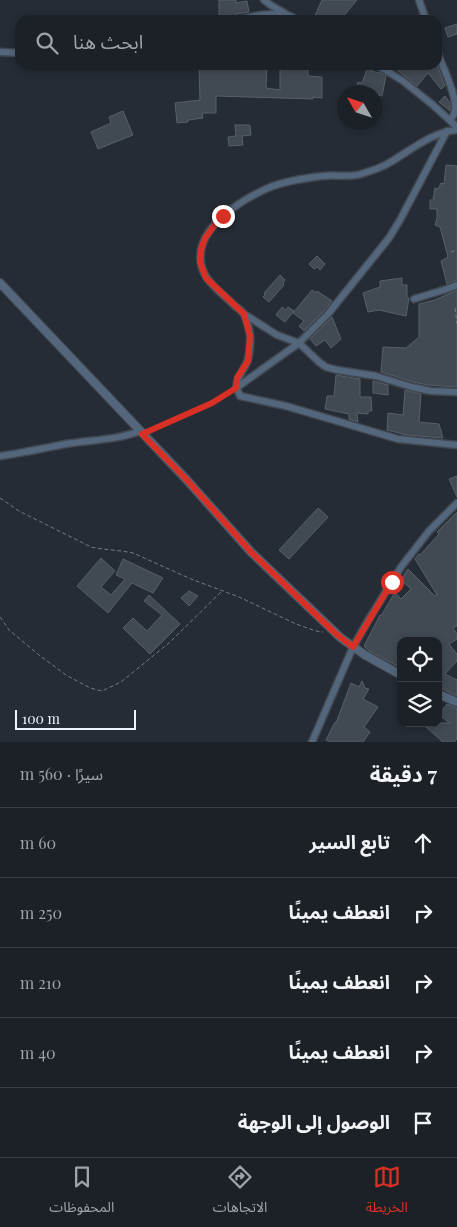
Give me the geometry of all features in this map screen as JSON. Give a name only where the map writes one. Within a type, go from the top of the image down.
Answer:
[{"type":"street","points":[[264,0],[287,15]]},
{"type":"street","points":[[419,0],[424,15]]},
{"type":"street","points":[[263,15],[287,15]]},
{"type":"street","points":[[0,52],[15,54]]},
{"type":"street","points":[[442,63],[456,104],[455,113],[450,120]]},
{"type":"street","points":[[386,70],[403,80],[457,128],[434,136],[388,164],[376,169],[358,175],[325,176],[286,182],[245,200],[223,216],[205,238],[200,262],[206,278],[244,314],[277,335],[300,343],[326,367],[370,375],[431,391],[457,392]]},
{"type":"street","points":[[236,388],[300,343],[328,314],[389,238],[447,131]]},
{"type":"street","points":[[0,283],[186,479],[251,552],[335,633],[353,647],[397,673]]},
{"type":"street","points":[[414,299],[457,285]]},
{"type":"street","points":[[244,314],[250,336],[250,344],[248,361],[237,378],[236,388],[240,396],[286,406],[398,439],[457,445]]},
{"type":"street","points":[[0,456],[141,432]]},
{"type":"street","points":[[312,742],[353,647],[401,567],[428,531],[457,503]]},
{"type":"street","points":[[442,696],[457,702]]},
{"type":"path","points":[[451,252],[457,250]]},
{"type":"path","points":[[455,308],[457,324]]},
{"type":"path","points":[[141,432],[212,403],[236,388]]},
{"type":"path","points":[[0,498],[19,511],[91,546],[133,553],[191,579],[239,597],[296,624],[316,631],[335,633]]},
{"type":"path","points":[[0,617],[9,630],[39,656],[90,688],[102,691],[121,682],[169,643],[223,591]]},
{"type":"building","points":[[219,0],[236,0],[236,3],[247,1],[249,12],[236,15],[219,15]]},
{"type":"building","points":[[322,0],[357,0],[344,15],[315,15]]},
{"type":"building","points":[[457,24],[457,34],[448,37],[445,28]]},
{"type":"building","points":[[199,70],[267,70],[266,88],[280,90],[280,70],[308,70],[308,76],[322,77],[322,98],[216,96],[216,113],[202,113],[203,118],[177,123],[175,103],[200,100]]},
{"type":"building","points":[[367,70],[379,72],[386,76],[382,96],[382,85],[357,85],[358,82],[362,83]]},
{"type":"building","points":[[397,70],[439,70],[445,86],[441,89],[428,73],[417,86]]},
{"type":"building","points":[[445,96],[450,103],[450,111],[439,102]]},
{"type":"building","points":[[123,111],[133,135],[98,149],[91,132],[111,123],[109,117]]},
{"type":"building","points":[[235,125],[250,125],[251,135],[242,136],[243,145],[229,146],[228,137],[236,136]]},
{"type":"building","points":[[446,165],[457,166],[457,280],[447,284],[441,261],[448,257],[440,227],[435,225],[437,209],[430,209],[430,200],[433,200],[435,188],[438,189],[441,183],[444,184]]},
{"type":"building","points":[[317,256],[325,264],[320,270],[317,267],[314,269],[309,264]]},
{"type":"building","points":[[280,275],[285,280],[284,285],[269,302],[263,297],[264,293]]},
{"type":"building","points":[[402,278],[402,285],[407,285],[407,298],[409,298],[406,316],[379,310],[368,312],[363,293],[380,287],[380,281]]},
{"type":"building","points":[[312,290],[316,293],[317,291],[332,301],[304,331],[299,326],[304,321],[293,313]]},
{"type":"building","points":[[457,290],[457,387],[428,385],[381,372],[383,347],[406,348],[419,337],[419,304],[435,300]]},
{"type":"building","points":[[282,307],[286,310],[288,307],[294,311],[285,322],[276,315]]},
{"type":"building","points":[[332,317],[341,339],[331,348],[325,340],[316,346],[310,339]]},
{"type":"building","points":[[336,375],[360,379],[360,397],[371,397],[372,411],[368,411],[368,414],[357,413],[358,422],[349,419],[349,414],[325,409],[327,396],[334,396]]},
{"type":"building","points":[[373,381],[388,385],[388,395],[373,393]]},
{"type":"building","points":[[405,390],[421,394],[419,422],[439,424],[443,438],[407,435],[387,430],[388,413],[403,415]]},
{"type":"building","points":[[457,476],[457,497],[449,479]]},
{"type":"building","points":[[318,508],[328,517],[289,559],[279,550]]},
{"type":"building","points":[[457,512],[457,626],[453,628],[457,634],[457,639],[449,644],[457,654],[457,661],[445,674],[457,680],[457,696],[442,689],[442,637],[397,637],[397,666],[369,651],[364,646],[380,615],[395,592],[401,599],[411,589],[401,580],[408,569],[435,596],[437,595],[415,559],[439,534],[437,532]]},
{"type":"building","points":[[101,558],[115,571],[101,587],[111,595],[125,579],[116,575],[123,559],[163,578],[153,593],[132,583],[108,613],[77,586]]},
{"type":"building","points":[[189,591],[198,596],[189,606],[181,598]]},
{"type":"building","points":[[149,595],[180,624],[150,654],[123,628],[133,618],[147,631],[162,615],[144,601]]},
{"type":"building","points":[[362,681],[365,688],[369,689],[363,699],[378,707],[364,727],[370,732],[363,742],[330,742],[326,740],[336,723],[351,683],[359,687]]},
{"type":"building","points":[[447,704],[457,708],[457,739],[454,742],[443,742],[426,727],[442,727],[442,723],[450,723],[442,717],[442,711]]},
{"type":"route","points":[[223,216],[205,238],[200,262],[206,278],[244,314],[250,336],[248,361],[237,378],[236,388],[212,403],[142,434],[186,479],[251,552],[335,633],[353,647],[392,582]]}]
